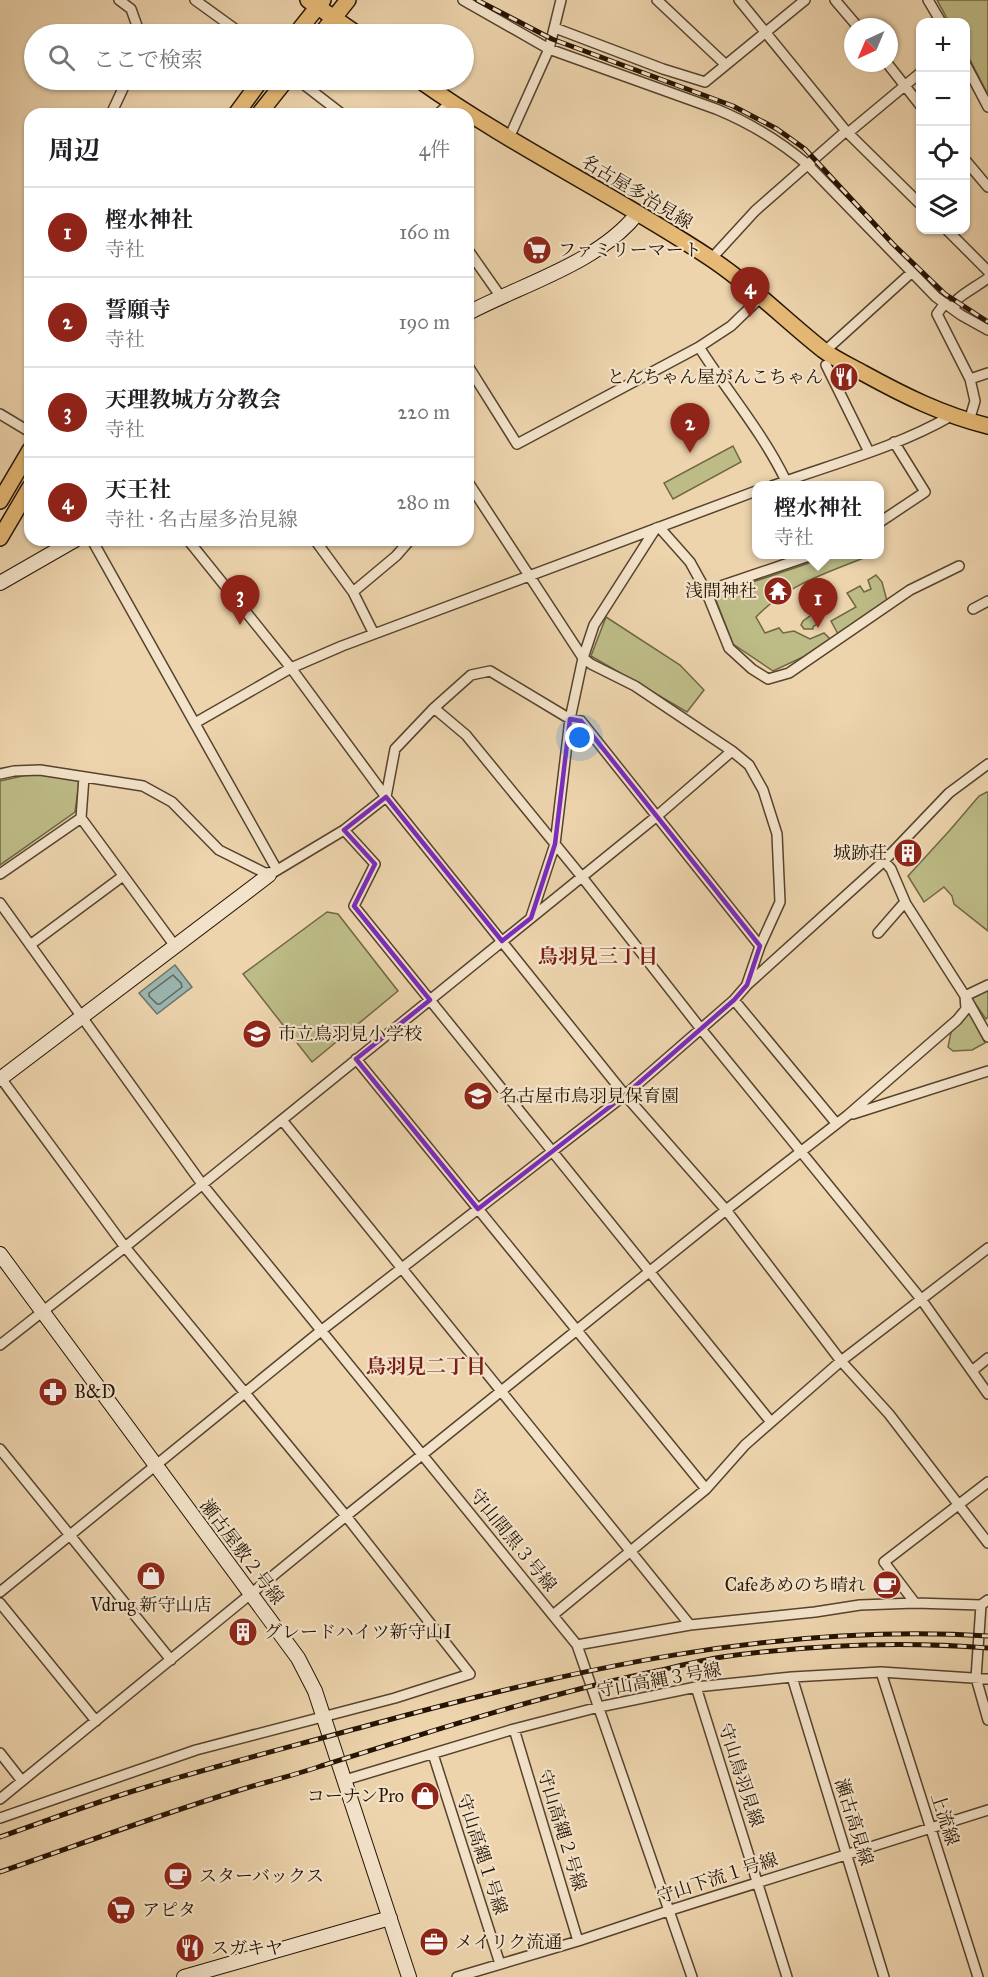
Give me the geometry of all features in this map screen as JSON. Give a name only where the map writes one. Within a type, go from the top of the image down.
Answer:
[{"type":"main road","points":[[329,24],[348,0]]},
{"type":"main road","points":[[303,24],[317,2],[343,24]]},
{"type":"main road","points":[[240,108],[254,90]]},
{"type":"main road","points":[[264,108],[278,90]]},
{"type":"main road","name":"名古屋多治見線","points":[[434,90],[461,108]]},
{"type":"main road","name":"名古屋多治見線","points":[[474,116],[711,259],[761,297],[825,358],[951,416],[988,426]]},
{"type":"main road","points":[[0,501],[24,460]]},
{"type":"main road","points":[[0,538],[24,498]]},
{"type":"street","points":[[119,0],[131,9],[136,24]]},
{"type":"street","points":[[195,0],[228,24]]},
{"type":"street","points":[[463,0],[549,49],[716,109],[742,120],[789,148],[911,273],[945,303],[988,330]]},
{"type":"street","points":[[657,0],[726,65]]},
{"type":"street","points":[[739,0],[847,132],[916,199]]},
{"type":"street","points":[[555,28],[663,69],[705,82],[805,0]]},
{"type":"street","points":[[836,0],[851,18]]},
{"type":"street","points":[[928,0],[939,18]]},
{"type":"street","points":[[509,138],[549,49],[555,28],[558,1]]},
{"type":"street","points":[[894,72],[916,99]]},
{"type":"street","points":[[970,72],[988,107]]},
{"type":"street","points":[[711,259],[749,217],[847,132],[916,77]]},
{"type":"street","points":[[114,108],[122,90]]},
{"type":"street","points":[[311,90],[334,108]]},
{"type":"street","points":[[444,108],[451,102]]},
{"type":"street","points":[[970,166],[988,187]]},
{"type":"street","points":[[474,310],[581,258],[615,237],[637,214]]},
{"type":"street","points":[[951,234],[988,271]]},
{"type":"street","points":[[474,259],[501,297]]},
{"type":"street","points":[[869,452],[825,358],[911,273]]},
{"type":"street","points":[[955,310],[959,298],[988,278]]},
{"type":"street","points":[[474,376],[517,444],[699,346],[731,326],[761,297]]},
{"type":"street","points":[[945,303],[937,314],[970,379],[975,401],[969,421]]},
{"type":"street","points":[[699,346],[721,382],[776,460],[786,481],[839,464],[920,433],[951,416]]},
{"type":"street","points":[[970,379],[988,374]]},
{"type":"street","points":[[0,414],[24,428]]},
{"type":"street","points":[[884,519],[925,492],[894,442]]},
{"type":"street","points":[[474,491],[583,658],[635,686],[732,751],[749,765],[764,790],[777,834],[780,902],[760,946],[747,985]]},
{"type":"street","points":[[195,723],[291,668],[374,634],[752,492]]},
{"type":"street","points":[[657,528],[690,562],[706,591],[729,648],[741,660],[768,679],[789,673],[910,590],[959,566]]},
{"type":"street","points":[[531,918],[555,844],[570,719],[583,658],[594,625],[657,528]]},
{"type":"street","points":[[0,583],[65,546]]},
{"type":"street","points":[[95,546],[195,723],[273,873]]},
{"type":"street","points":[[194,546],[291,668],[386,797],[625,1095],[726,1210],[841,1361],[889,1414],[988,1543]]},
{"type":"street","points":[[319,546],[353,592],[374,634]]},
{"type":"street","points":[[353,592],[404,546]]},
{"type":"street","points":[[706,591],[803,559]]},
{"type":"street","points":[[973,609],[988,601]]},
{"type":"street","points":[[0,1818],[196,1750],[394,1698],[470,1674],[346,1516],[125,1247],[0,1078],[273,873],[344,830],[386,797],[395,749],[434,708],[471,675],[490,671],[570,719],[581,721],[760,946]]},
{"type":"street","points":[[434,708],[466,735],[582,877],[700,1029],[921,1299],[988,1394]]},
{"type":"street","points":[[0,1345],[125,1247],[582,877],[732,751]]},
{"type":"street","points":[[0,1592],[322,1330],[625,1095],[734,1000],[747,985],[884,861],[949,793],[988,764]]},
{"type":"street","points":[[0,774],[40,770],[143,786],[172,802],[219,850],[273,873]]},
{"type":"street","points":[[84,777],[81,818],[175,946]]},
{"type":"street","points":[[0,874],[81,818]]},
{"type":"street","points":[[344,830],[375,864],[354,906],[771,1422]]},
{"type":"street","points":[[884,861],[891,869],[905,902],[966,996],[988,1037]]},
{"type":"street","points":[[30,945],[123,876]]},
{"type":"street","points":[[878,933],[905,902]]},
{"type":"street","name":"守山間黒３号線","points":[[0,903],[202,1184],[577,1645],[692,1977]]},
{"type":"street","points":[[966,996],[988,985]]},
{"type":"street","points":[[0,1799],[346,1516],[726,1210],[848,1115],[957,1020],[966,1009],[966,996]]},
{"type":"street","points":[[734,1000],[836,1123]]},
{"type":"street","points":[[357,1059],[706,1489]]},
{"type":"street","points":[[848,1115],[988,1071]]},
{"type":"street","points":[[282,1120],[690,1625]]},
{"type":"street","points":[[553,1615],[706,1489],[745,1445],[841,1361],[988,1248]]},
{"type":"street","name":"瀬古屋敷２号線","points":[[0,1254],[298,1658],[315,1691],[409,1977]]},
{"type":"street","points":[[972,1371],[988,1358]]},
{"type":"street","points":[[0,1449],[171,1660]]},
{"type":"street","points":[[915,1604],[884,1562],[988,1482]]},
{"type":"street","points":[[577,1645],[690,1625],[860,1605],[984,1602],[975,1678],[988,1720]]},
{"type":"street","points":[[0,1603],[96,1720]]},
{"type":"street","name":"守山高縄３号線","points":[[345,1780],[514,1729],[599,1707],[696,1687],[792,1677],[881,1672],[988,1678]]},
{"type":"street","name":"上流線","points":[[881,1672],[978,1977]]},
{"type":"street","name":"瀬古高見線","points":[[792,1677],[884,1977]]},
{"type":"street","name":"守山鳥羽見線","points":[[696,1687],[787,1977]]},
{"type":"street","name":"守山高縄２号線","points":[[514,1729],[578,1941]]},
{"type":"street","points":[[0,1753],[22,1781]]},
{"type":"street","name":"守山高縄１号線","points":[[433,1754],[500,1965]]},
{"type":"street","name":"守山下流１号線","points":[[457,1977],[578,1941],[988,1810]]},
{"type":"street","points":[[184,1977],[390,1918]]},
{"type":"highlighted area","points":[[570,719],[581,721],[760,946],[747,985],[734,1000],[625,1095],[478,1209],[356,1059],[430,1000],[354,906],[375,864],[344,830],[386,797],[502,941],[531,918],[555,844]]},
{"type":"shaded area","points":[[937,0],[988,0],[988,95],[970,60],[970,18],[947,18]]},
{"type":"shaded area","points":[[733,446],[741,462],[673,499],[664,483]]},
{"type":"shaded area","points":[[821,559],[861,559],[795,587],[756,617],[765,633],[779,628],[783,633],[794,631],[810,639],[824,633],[830,639],[803,657],[773,671],[733,644],[714,595]]},
{"type":"shaded area","points":[[876,575],[882,582],[887,601],[838,634],[831,621],[856,607],[847,593],[860,586],[864,592],[871,589],[868,580]]},
{"type":"shaded area","points":[[814,613],[820,622],[813,629],[804,629],[801,625],[803,621]]},
{"type":"shaded area","points":[[606,617],[680,665],[704,690],[687,712],[591,656]]},
{"type":"shaded area","points":[[31,774],[76,779],[79,783],[75,812],[0,865],[0,781]]},
{"type":"shaded area","points":[[987,792],[988,931],[954,904],[952,896],[944,887],[924,902],[908,876],[979,796]]},
{"type":"shaded area","points":[[327,912],[338,914],[398,991],[312,1062],[243,974]]},
{"type":"shaded area","points":[[988,987],[988,1017],[986,1019],[972,999]]},
{"type":"shaded area","points":[[969,1011],[985,1043],[972,1050],[953,1051],[948,1047],[951,1032]]},
{"type":"water","points":[[175,965],[192,987],[157,1014],[139,993]]},
{"type":"railway","points":[[477,0],[552,39],[733,106],[777,129],[805,149],[893,244],[945,294],[988,322]]},
{"type":"railway","points":[[0,1837],[122,1794],[224,1764],[519,1686],[596,1669],[751,1644],[830,1637],[908,1634],[988,1636]]},
{"type":"railway","points":[[0,1872],[243,1789],[442,1728],[606,1682],[722,1657],[821,1647],[922,1645],[988,1648]]},
{"type":"place","name":"ファミリーマート","points":[[537,250]]},
{"type":"place","name":"天王社","points":[[750,317]]},
{"type":"place","name":"とんちゃん屋がんこちゃん","points":[[844,377]]},
{"type":"place","name":"誓願寺","points":[[690,453]]},
{"type":"place","name":"浅間神社","points":[[778,591]]},
{"type":"place","name":"天理教城方分教会","points":[[240,625]]},
{"type":"place","name":"樫水神社","points":[[818,628]]},
{"type":"place","name":"城跡荘","points":[[908,853]]},
{"type":"place","name":"市立鳥羽見小学校","points":[[257,1034]]},
{"type":"place","name":"名古屋市鳥羽見保育園","points":[[478,1096]]},
{"type":"place","name":"B&D","points":[[53,1392]]},
{"type":"place","name":"Vdrug 新守山店","points":[[151,1576]]},
{"type":"place","name":"Cafeあめのち晴れ","points":[[887,1585]]},
{"type":"place","name":"グレードハイツ新守山I","points":[[243,1632]]},
{"type":"place","name":"コーナンPro","points":[[425,1796]]},
{"type":"place","name":"スターバックス","points":[[178,1876]]},
{"type":"place","name":"アピタ","points":[[121,1910]]},
{"type":"place","name":"メイリク流通","points":[[434,1942]]},
{"type":"place","name":"スガキヤ","points":[[190,1948]]},
{"type":"district","name":"鳥羽見三丁目","points":[[598,956]]},
{"type":"district","name":"鳥羽見二丁目","points":[[426,1366]]}]
